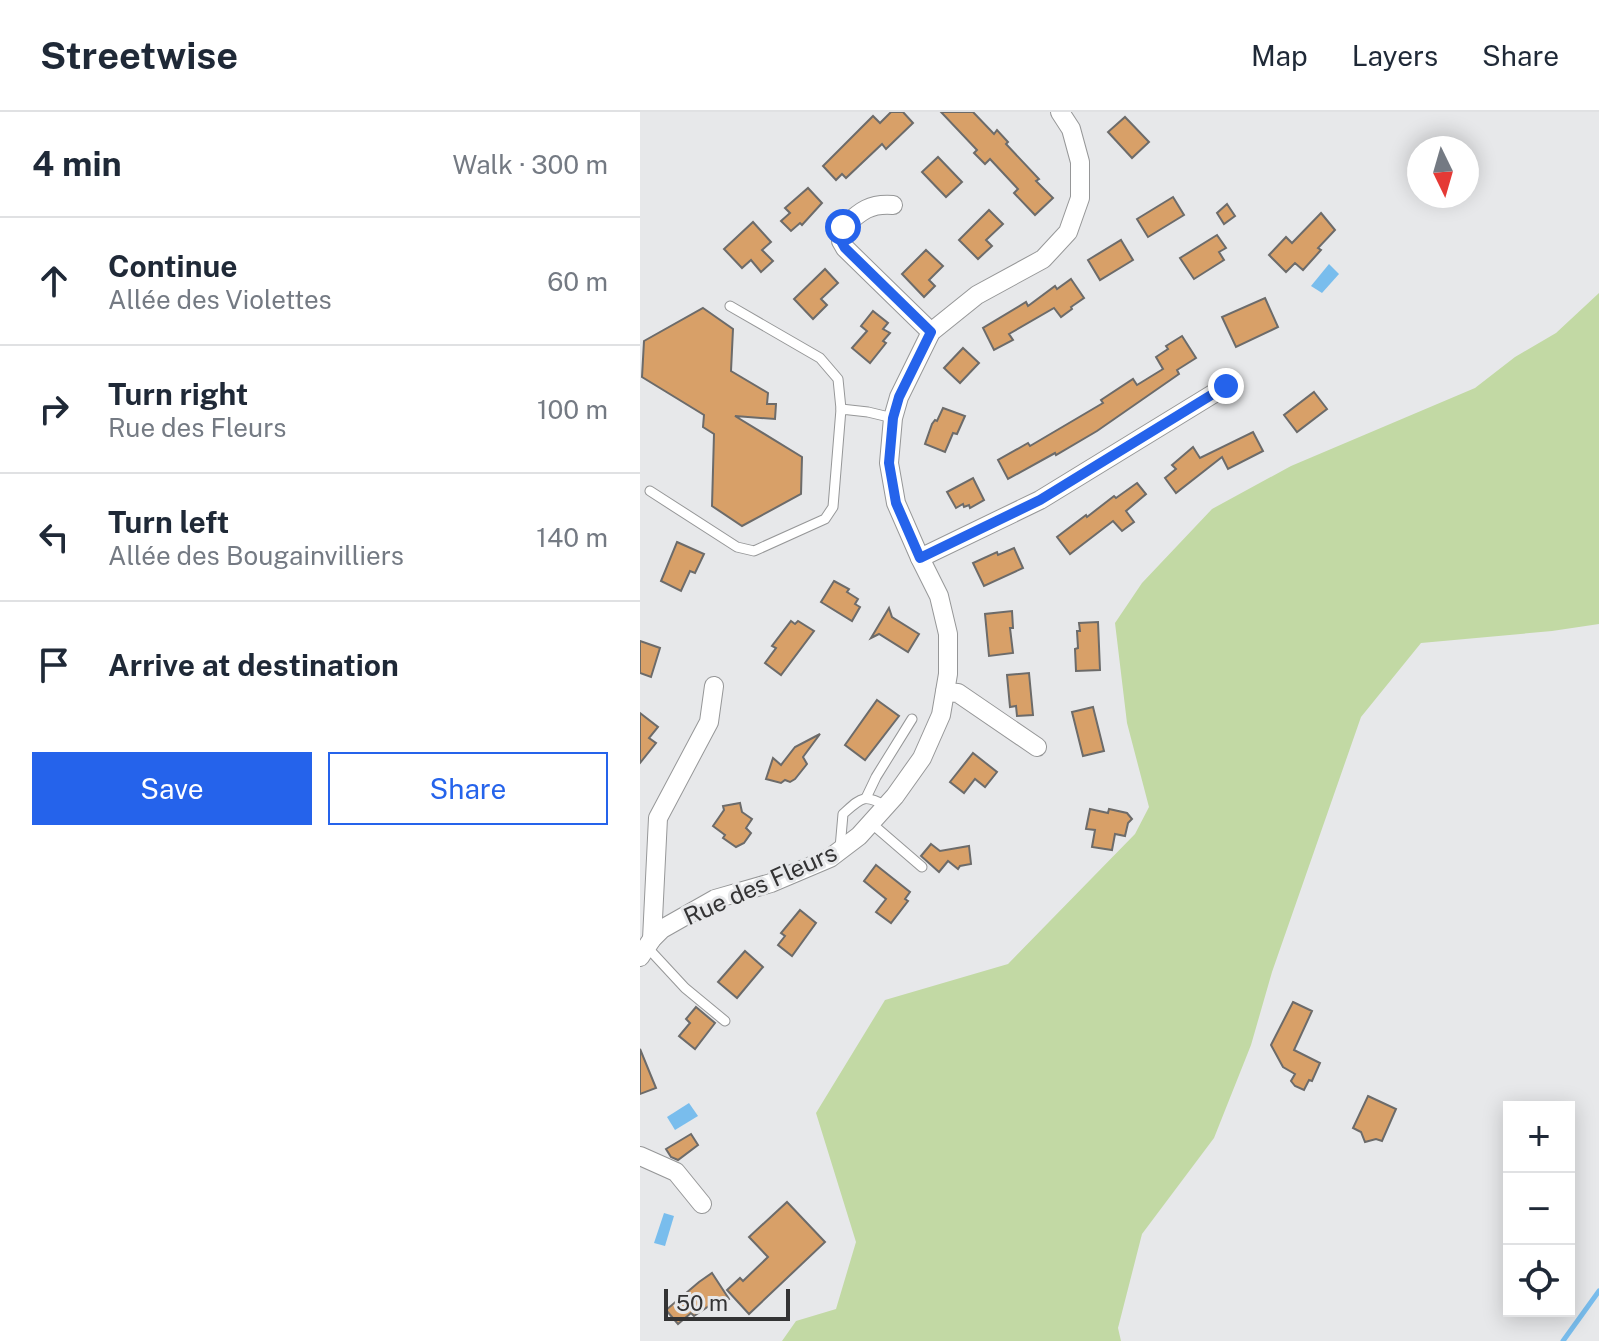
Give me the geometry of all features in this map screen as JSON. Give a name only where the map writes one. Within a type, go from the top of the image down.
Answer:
[{"type":"street","name":"Rue des Fleurs","points":[[646,948],[662,929],[715,899],[771,883],[830,858],[871,823],[922,758],[941,715],[948,674],[948,634],[939,596],[896,503],[889,463],[893,418],[899,397],[931,332],[977,295],[1043,259],[1068,232],[1080,198],[1080,162],[1071,129],[1060,112]]},
{"type":"street","points":[[893,205],[877,204],[862,211],[843,227],[841,241],[931,332]]},
{"type":"street","points":[[920,558],[1040,500],[1226,386]]},
{"type":"street","points":[[646,948],[658,818],[709,722],[714,686]]},
{"type":"street","points":[[945,692],[958,693],[1037,747]]},
{"type":"street","points":[[640,1156],[676,1172],[702,1204]]},
{"type":"lane","points":[[650,491],[737,547],[754,551],[825,519],[833,507],[841,409],[838,379],[820,358],[730,306]]},
{"type":"lane","points":[[841,409],[893,418]]},
{"type":"lane","points":[[866,798],[912,719]]},
{"type":"lane","points":[[840,850],[843,814],[860,799],[872,798],[886,806]]},
{"type":"lane","points":[[871,823],[922,867]]},
{"type":"lane","points":[[646,948],[685,988],[725,1021]]},
{"type":"green space","points":[[1599,293],[1599,624],[1421,643],[1361,717],[1272,972],[1251,1045],[1214,1138],[1142,1234],[1118,1328],[1121,1341],[782,1341],[796,1321],[836,1309],[856,1242],[816,1113],[885,1000],[1008,964],[1135,834],[1149,807],[1127,723],[1115,623],[1142,583],[1212,509],[1291,466],[1475,388],[1515,357],[1556,333]]},
{"type":"water","points":[[1329,264],[1339,274],[1322,293],[1311,286]]},
{"type":"water","points":[[689,1103],[698,1116],[675,1130],[667,1117]]},
{"type":"water","points":[[664,1213],[674,1216],[665,1246],[654,1243]]},
{"type":"building","points":[[891,112],[903,112],[913,123],[886,149],[882,144],[846,178],[842,174],[836,180],[823,166],[873,116],[880,123]]},
{"type":"building","points":[[941,112],[973,112],[994,134],[997,130],[1053,198],[1035,215],[1014,193],[1018,189],[990,159],[985,164],[974,153],[977,150]]},
{"type":"building","points":[[1125,117],[1149,142],[1132,158],[1108,132]]},
{"type":"building","points":[[938,157],[962,182],[946,197],[922,172]]},
{"type":"building","points":[[808,188],[822,203],[802,225],[800,223],[791,231],[781,221],[790,213],[785,208]]},
{"type":"building","points":[[1173,197],[1184,215],[1148,237],[1137,219]]},
{"type":"building","points":[[1227,204],[1235,216],[1224,224],[1217,213]]},
{"type":"building","points":[[989,210],[1003,224],[986,240],[992,246],[978,259],[959,240]]},
{"type":"building","points":[[1321,213],[1335,230],[1303,270],[1295,263],[1286,272],[1269,255],[1286,237],[1292,243]]},
{"type":"building","points":[[753,222],[771,242],[762,250],[773,261],[761,272],[751,260],[742,268],[724,249]]},
{"type":"building","points":[[1217,235],[1226,248],[1219,252],[1224,260],[1194,279],[1180,258]]},
{"type":"building","points":[[1121,240],[1133,260],[1100,280],[1088,260]]},
{"type":"building","points":[[926,250],[943,266],[929,280],[935,286],[924,297],[902,274]]},
{"type":"building","points":[[825,269],[838,283],[821,299],[827,305],[813,319],[794,299]]},
{"type":"building","points":[[1071,279],[1084,298],[1061,317],[1054,308],[1009,334],[1013,340],[994,350],[983,328],[1026,302],[1028,306],[1055,286],[1057,289]]},
{"type":"building","points":[[1265,298],[1278,327],[1236,347],[1222,317]]},
{"type":"building","points":[[703,308],[733,329],[731,371],[768,393],[767,404],[776,404],[775,419],[735,416],[802,457],[801,494],[742,526],[712,506],[714,434],[703,427],[704,415],[642,377],[644,341]]},
{"type":"building","points":[[873,311],[888,323],[883,329],[890,333],[870,363],[852,348],[867,331],[861,326]]},
{"type":"building","points":[[1182,336],[1196,358],[1177,370],[1179,374],[1097,431],[1008,479],[998,460],[1028,443],[1030,446],[1103,403],[1101,400],[1133,379],[1137,385],[1163,369],[1156,357]]},
{"type":"building","points":[[963,348],[979,363],[960,383],[944,368]]},
{"type":"building","points":[[1314,392],[1327,409],[1297,432],[1284,415]]},
{"type":"building","points":[[943,408],[965,416],[945,452],[925,444],[932,424],[937,421]]},
{"type":"building","points":[[1253,432],[1263,451],[1228,469],[1222,457],[1176,493],[1165,478],[1176,469],[1172,465],[1193,447],[1200,458]]},
{"type":"building","points":[[973,478],[984,500],[970,508],[963,504],[956,508],[947,492]]},
{"type":"building","points":[[1137,483],[1146,494],[1126,511],[1134,522],[1122,531],[1113,521],[1070,554],[1057,537]]},
{"type":"building","points":[[677,542],[704,554],[695,573],[690,571],[681,591],[661,581]]},
{"type":"building","points":[[1014,548],[1023,568],[984,586],[973,563]]},
{"type":"building","points":[[834,581],[849,589],[847,592],[858,599],[855,604],[860,607],[852,621],[821,602]]},
{"type":"building","points":[[889,608],[892,617],[919,634],[908,652],[879,634],[871,638]]},
{"type":"building","points":[[1012,611],[1013,628],[1010,628],[1013,653],[989,656],[985,614]]},
{"type":"building","points":[[791,621],[795,624],[798,621],[814,631],[781,675],[765,663],[776,648],[772,646]]},
{"type":"building","points":[[1098,622],[1100,670],[1076,671],[1079,623]]},
{"type":"building","points":[[640,641],[660,648],[651,677],[640,673]]},
{"type":"building","points":[[1029,673],[1033,715],[1017,716],[1016,706],[1010,707],[1007,675]]},
{"type":"building","points":[[877,700],[899,716],[865,760],[845,745]]},
{"type":"building","points":[[1093,707],[1104,751],[1083,756],[1072,712]]},
{"type":"building","points":[[640,713],[658,727],[649,738],[656,743],[640,763]]},
{"type":"building","points":[[820,734],[803,757],[807,764],[795,779],[781,783],[766,779],[773,758],[781,765],[795,747]]},
{"type":"building","points":[[973,753],[997,772],[985,787],[975,779],[964,793],[950,782]]},
{"type":"building","points":[[740,803],[742,812],[752,819],[746,828],[751,833],[744,843],[736,847],[713,826],[724,810],[723,806]]},
{"type":"building","points":[[1090,809],[1127,813],[1132,819],[1125,836],[1115,834],[1112,850],[1092,847],[1095,830],[1086,829]]},
{"type":"building","points":[[931,844],[940,851],[969,846],[971,864],[958,869],[948,861],[939,872],[921,856]]},
{"type":"building","points":[[876,865],[910,892],[905,899],[908,901],[891,923],[876,912],[886,899],[864,881]]},
{"type":"building","points":[[800,910],[816,923],[792,956],[778,945],[785,936],[781,933]]},
{"type":"building","points":[[745,951],[763,967],[737,998],[718,982]]},
{"type":"building","points":[[1293,1002],[1312,1011],[1294,1050],[1320,1063],[1304,1090],[1291,1081],[1295,1074],[1283,1067],[1271,1045]]},
{"type":"building","points":[[696,1007],[715,1023],[695,1049],[679,1036],[690,1023],[686,1019]]},
{"type":"building","points":[[640,1049],[656,1088],[640,1094]]},
{"type":"building","points":[[1368,1096],[1396,1109],[1382,1141],[1365,1142],[1361,1132],[1353,1128]]},
{"type":"building","points":[[691,1134],[698,1145],[678,1160],[671,1157],[666,1149]]},
{"type":"building","points":[[787,1202],[825,1242],[749,1314],[727,1290],[740,1278],[743,1281],[768,1257],[749,1237]]},
{"type":"building","points":[[712,1273],[729,1299],[715,1309],[712,1304],[694,1316],[691,1313],[678,1324],[666,1310]]},
{"type":"waterway","points":[[1563,1341],[1599,1291]]},
{"type":"route","points":[[843,227],[841,241],[845,248],[931,332],[899,397],[893,418],[889,463],[896,503],[920,558],[1040,500],[1226,386]]}]
